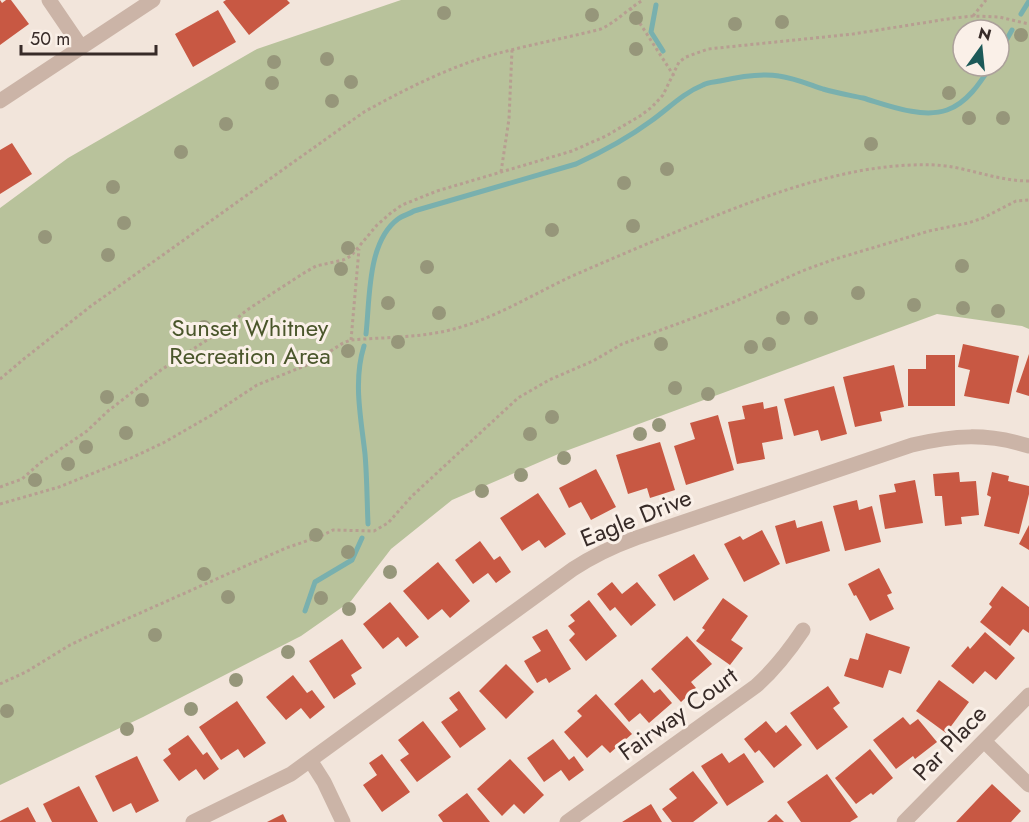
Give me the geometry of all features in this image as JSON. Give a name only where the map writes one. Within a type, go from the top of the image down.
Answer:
[{"type":"street","points":[[50,0],[81,47]]},
{"type":"street","points":[[0,101],[153,0]]},
{"type":"street","name":"Eagle Drive","points":[[193,822],[291,774],[593,556],[636,538],[912,444],[965,436],[990,437],[1029,446]]},
{"type":"street","name":"Fairway Court","points":[[567,822],[756,686],[774,670],[802,630]]},
{"type":"street","name":"Par Place","points":[[904,822],[1029,695]]},
{"type":"street","points":[[984,741],[1029,785]]},
{"type":"street","points":[[310,760],[324,782],[343,822]]},
{"type":"path","points":[[0,379],[91,306],[364,112],[410,87],[474,61],[601,29],[642,0]]},
{"type":"path","points":[[973,16],[986,0]]},
{"type":"path","points":[[630,8],[674,76]]},
{"type":"path","points":[[0,487],[22,479],[87,431],[108,411],[161,370],[224,329],[247,310],[316,266],[351,256],[376,225],[402,205],[437,191],[572,151],[606,136],[652,107],[663,95],[680,62],[686,57],[708,49],[853,34],[973,16],[1029,24]]},
{"type":"path","points":[[501,172],[509,119],[512,50]]},
{"type":"path","points":[[0,504],[59,487],[163,443],[257,385],[312,363],[343,343],[351,340],[423,334],[456,328],[488,316],[627,251],[748,203],[815,181],[888,167],[932,165],[1029,181]]},
{"type":"path","points":[[0,684],[26,672],[70,645],[286,548],[333,530],[374,531],[388,523],[420,488],[518,398],[622,344],[734,302],[794,274],[832,260],[930,231],[969,223],[1016,201],[1029,200]]},
{"type":"path","points":[[351,340],[359,246]]},
{"type":"green space","name":"Sunset Whitney Recreation Area","points":[[401,0],[1029,0],[1029,329],[1022,326],[937,314],[563,452],[452,500],[391,549],[351,601],[301,636],[143,717],[0,785],[0,208],[68,158],[257,49]]},
{"type":"building","points":[[0,0],[2,3],[11,0],[29,24],[0,45]]},
{"type":"building","points":[[226,0],[287,0],[290,3],[249,35],[223,2]]},
{"type":"building","points":[[218,10],[236,42],[193,67],[175,34]]},
{"type":"building","points":[[12,143],[32,174],[0,194],[0,150]]},
{"type":"building","points":[[963,344],[1019,356],[1009,404],[964,396],[970,370],[958,367]]},
{"type":"building","points":[[1029,354],[1029,396],[1016,392]]},
{"type":"building","points":[[926,355],[955,355],[955,406],[908,406],[908,369],[926,369]]},
{"type":"building","points":[[894,365],[904,407],[880,412],[882,421],[855,427],[843,377]]},
{"type":"building","points":[[834,386],[847,434],[821,441],[818,430],[794,436],[784,399]]},
{"type":"building","points":[[763,402],[764,409],[777,406],[783,439],[762,443],[765,459],[737,464],[728,422],[745,419],[742,406]]},
{"type":"building","points":[[718,415],[734,470],[686,485],[674,446],[695,439],[690,423]]},
{"type":"building","points":[[660,442],[675,490],[650,498],[647,488],[628,494],[616,455]]},
{"type":"building","points":[[596,469],[616,507],[591,520],[581,502],[569,508],[559,488]]},
{"type":"building","points":[[959,472],[960,482],[976,481],[979,515],[961,517],[962,524],[945,526],[942,496],[935,496],[933,474]]},
{"type":"building","points":[[992,472],[1009,476],[1008,481],[1029,486],[1019,534],[984,526],[991,497],[987,495]]},
{"type":"building","points":[[915,480],[923,523],[885,529],[879,495],[896,492],[894,484]]},
{"type":"building","points":[[538,493],[566,534],[545,548],[539,540],[522,551],[500,518]]},
{"type":"building","points":[[857,500],[859,510],[872,506],[881,542],[845,551],[833,506]]},
{"type":"building","points":[[795,520],[797,528],[822,521],[830,551],[786,564],[775,526]]},
{"type":"building","points":[[1029,525],[1029,550],[1019,544]]},
{"type":"building","points":[[762,530],[780,564],[744,582],[724,544],[740,536],[743,540]]},
{"type":"building","points":[[480,541],[494,560],[500,556],[511,572],[496,583],[488,573],[473,584],[455,560]]},
{"type":"building","points":[[694,554],[709,579],[674,601],[658,575]]},
{"type":"building","points":[[438,562],[470,601],[450,618],[442,609],[428,620],[403,591]]},
{"type":"building","points":[[879,568],[892,593],[887,595],[894,609],[870,621],[848,584]]},
{"type":"building","points":[[612,582],[622,594],[637,582],[656,605],[631,626],[615,607],[610,611],[597,594]]},
{"type":"building","points":[[1002,586],[1029,607],[1029,633],[1023,629],[1010,646],[980,622],[992,607],[989,604]]},
{"type":"building","points":[[723,598],[748,616],[731,640],[743,648],[730,665],[696,641],[705,630],[702,628]]},
{"type":"building","points":[[589,600],[617,636],[586,661],[569,640],[575,634],[568,626],[575,621],[570,615]]},
{"type":"building","points":[[390,602],[419,637],[406,647],[398,637],[383,649],[363,624]]},
{"type":"building","points":[[547,629],[571,669],[549,683],[546,678],[537,683],[524,661],[541,651],[532,637]]},
{"type":"building","points":[[985,632],[1015,658],[996,680],[985,671],[973,684],[951,666],[968,646],[970,649]]},
{"type":"building","points":[[866,633],[910,647],[901,674],[889,670],[883,688],[844,676],[850,658],[858,660]]},
{"type":"building","points":[[687,636],[712,664],[691,682],[696,688],[681,702],[651,669]]},
{"type":"building","points":[[342,639],[362,668],[351,675],[356,684],[334,699],[309,661]]},
{"type":"building","points":[[506,664],[534,692],[506,719],[479,691]]},
{"type":"building","points":[[293,675],[307,693],[312,690],[325,707],[310,719],[301,708],[286,720],[266,697]]},
{"type":"building","points":[[642,679],[654,693],[660,689],[672,703],[649,723],[640,713],[629,722],[614,704]]},
{"type":"building","points":[[939,680],[969,702],[946,733],[916,711]]},
{"type":"building","points":[[828,686],[840,703],[833,708],[848,727],[817,750],[790,713]]},
{"type":"building","points":[[459,691],[486,729],[460,748],[441,722],[458,710],[449,698]]},
{"type":"building","points":[[596,694],[632,734],[610,753],[602,745],[587,758],[564,732],[582,716],[577,711]]},
{"type":"building","points":[[237,701],[266,743],[244,758],[238,749],[221,760],[199,727]]},
{"type":"building","points":[[903,717],[910,725],[918,719],[937,742],[915,759],[913,756],[896,769],[873,740]]},
{"type":"building","points":[[423,721],[451,757],[417,782],[400,760],[409,754],[398,740]]},
{"type":"building","points":[[766,721],[776,733],[786,725],[802,745],[774,768],[759,750],[755,753],[744,739]]},
{"type":"building","points":[[188,735],[203,755],[207,752],[219,769],[204,780],[196,769],[179,781],[163,760],[171,754],[168,749]]},
{"type":"building","points":[[553,739],[569,760],[574,756],[584,770],[569,781],[561,770],[544,782],[527,758]]},
{"type":"building","points":[[870,749],[893,778],[873,795],[871,793],[856,804],[835,778]]},
{"type":"building","points":[[722,753],[729,763],[744,753],[764,782],[727,806],[701,766]]},
{"type":"building","points":[[382,754],[410,792],[382,812],[363,785],[377,775],[369,763]]},
{"type":"building","points":[[137,756],[159,801],[136,813],[131,803],[113,812],[95,776]]},
{"type":"building","points":[[510,759],[544,795],[524,814],[514,804],[502,816],[477,789]]},
{"type":"building","points":[[693,771],[718,803],[693,822],[672,822],[662,809],[677,798],[669,789]]},
{"type":"building","points":[[827,774],[858,817],[850,822],[801,822],[787,802]]},
{"type":"building","points":[[992,784],[1021,811],[1011,822],[956,822]]},
{"type":"building","points":[[79,786],[98,822],[52,822],[43,804]]},
{"type":"building","points":[[467,793],[490,822],[443,822],[438,815]]},
{"type":"building","points":[[651,804],[662,822],[622,822]]},
{"type":"building","points":[[28,807],[36,822],[0,822],[0,821]]},
{"type":"building","points":[[283,814],[287,822],[267,822]]},
{"type":"building","points":[[776,814],[784,822],[767,822]]},
{"type":"waterway","points":[[1021,14],[1029,1]]},
{"type":"waterway","points":[[656,5],[651,32],[663,51]]},
{"type":"waterway","points":[[366,334],[375,256],[388,229],[398,219],[414,211],[576,164],[633,133],[682,97],[705,84],[750,76],[779,76],[905,110],[927,113],[947,110],[961,103],[983,78]]},
{"type":"waterway","points":[[364,346],[358,386],[366,463],[368,524]]},
{"type":"waterway","points":[[305,611],[315,582],[352,560],[362,538]]}]
